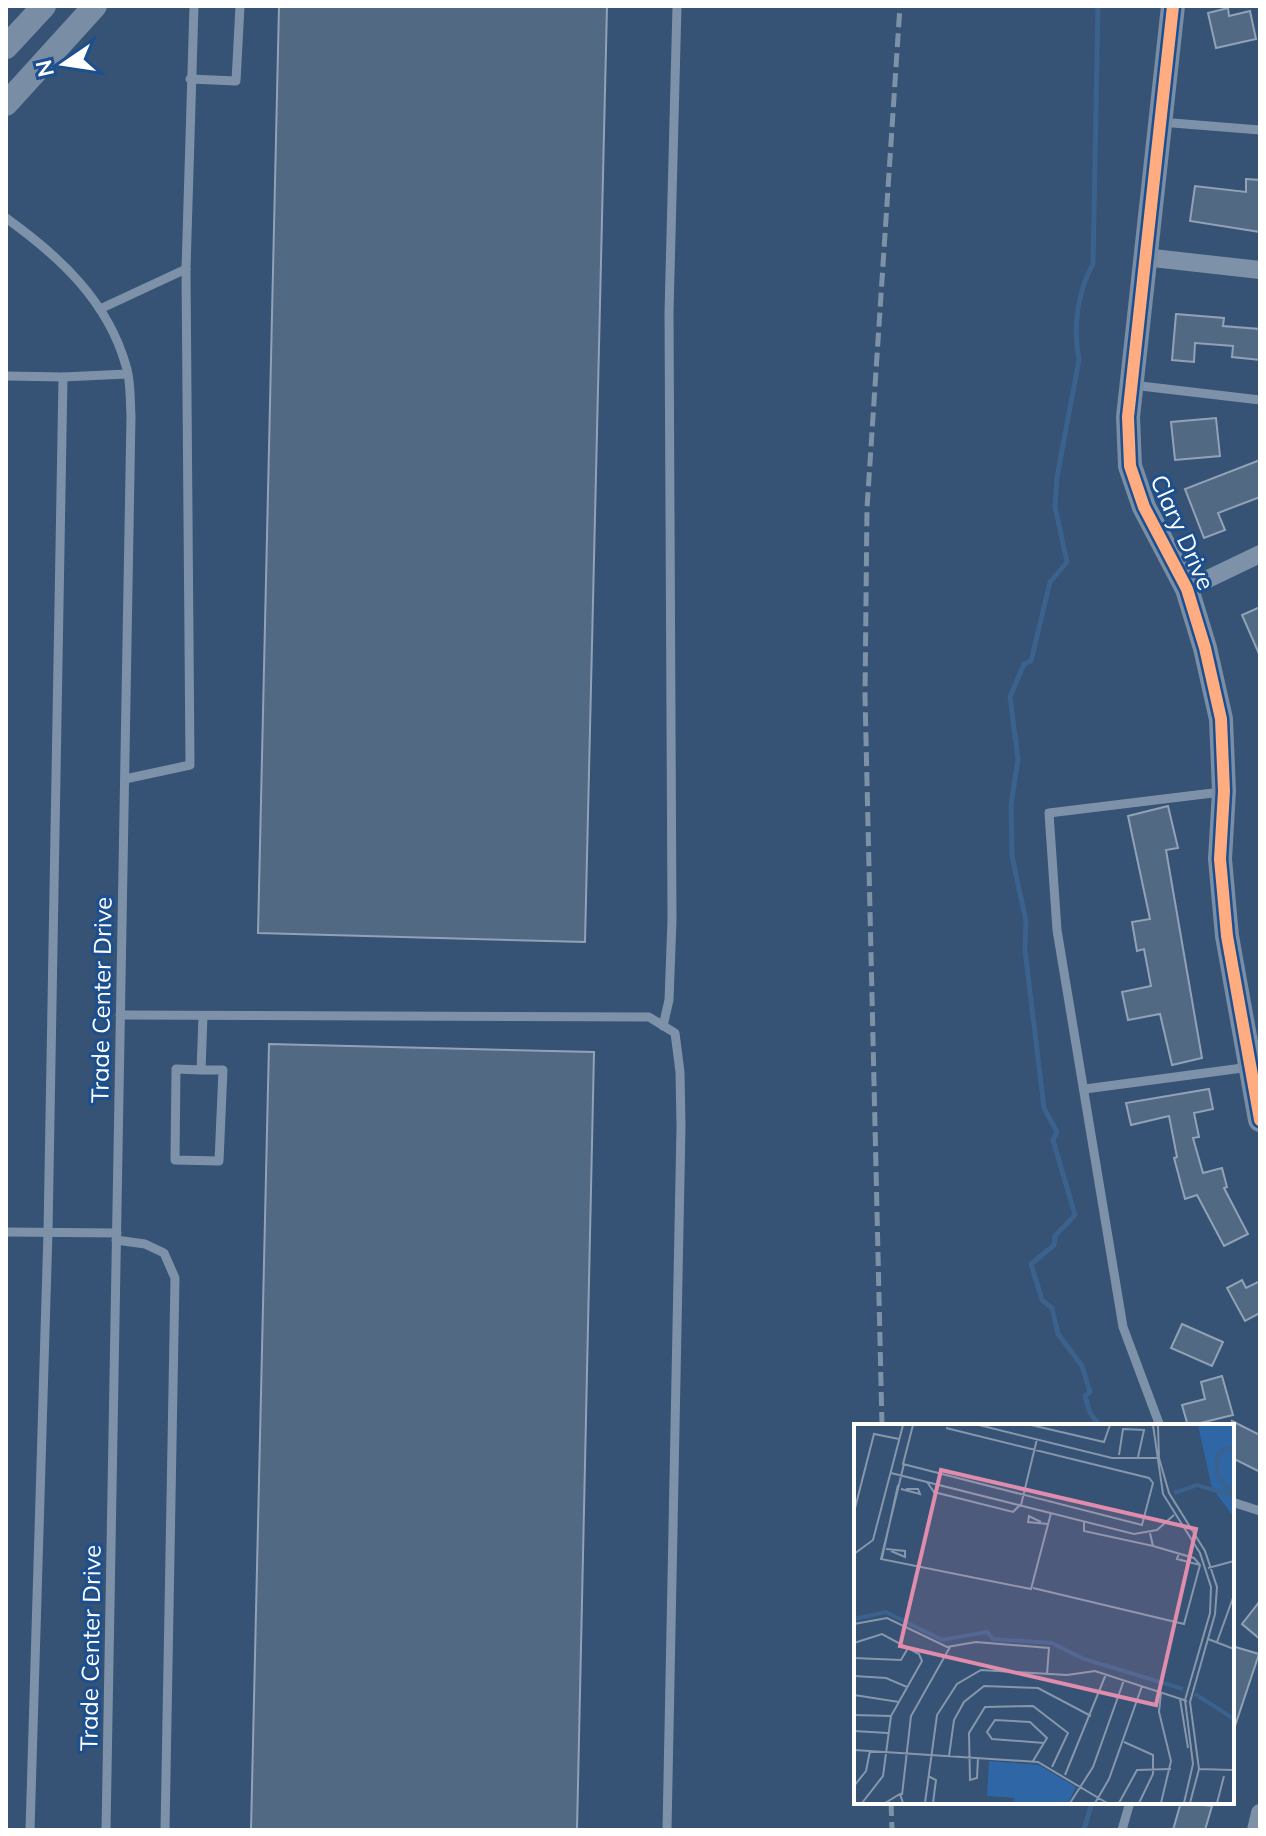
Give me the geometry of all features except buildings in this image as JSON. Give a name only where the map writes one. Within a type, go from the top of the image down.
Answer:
[{"type":"street","points":[[6,47],[44,6]]},
{"type":"street","points":[[6,104],[95,6]]},
{"type":"street","name":"Clary Drive","points":[[1173,6],[1128,417],[1130,466],[1144,507],[1187,589],[1221,719],[1224,791],[1220,859],[1227,936],[1260,1120]]},
{"type":"street","points":[[1144,257],[1260,270]]},
{"type":"street","points":[[1187,589],[1260,554]]},
{"type":"street","points":[[1256,1830],[1260,1813]]},
{"type":"lane","points":[[125,779],[190,765],[186,269],[194,6]]},
{"type":"lane","points":[[190,79],[236,81],[240,6]]},
{"type":"lane","points":[[663,1026],[669,1000],[672,920],[669,312],[677,6]]},
{"type":"lane","points":[[1158,122],[1260,130]]},
{"type":"lane","name":"Trade Center Drive","points":[[6,218],[69,268],[100,309],[127,374],[131,416],[106,1830]]},
{"type":"lane","points":[[100,309],[186,269]]},
{"type":"lane","points":[[6,376],[127,374]]},
{"type":"lane","points":[[30,1830],[48,1232],[63,377]]},
{"type":"lane","points":[[1131,385],[1260,400]]},
{"type":"lane","points":[[1159,1424],[1123,1327],[1057,930],[1049,813],[1224,791]]},
{"type":"lane","points":[[120,1015],[649,1017],[675,1033],[680,1072],[681,1127],[667,1830]]},
{"type":"lane","points":[[201,1070],[203,1016]]},
{"type":"lane","points":[[1085,1089],[1250,1067]]},
{"type":"lane","points":[[176,1069],[201,1070],[223,1070],[219,1161],[175,1160],[176,1069]]},
{"type":"lane","points":[[6,1232],[116,1236],[164,1253],[175,1278],[165,1830]]},
{"type":"lane","points":[[1234,1503],[1260,1511]]},
{"type":"lane","points":[[1122,1830],[1129,1804]]},
{"type":"waterway","points":[[1098,6],[1093,264],[1083,286],[1078,311],[1076,336],[1079,360],[1057,477],[1055,507],[1067,562],[1050,582],[1031,661],[1024,664],[1010,697],[1018,759],[1011,805],[1012,856],[1026,921],[1025,950],[1044,1108],[1057,1132],[1053,1140],[1075,1215],[1055,1236],[1054,1245],[1031,1264],[1042,1300],[1052,1308],[1058,1334],[1082,1366],[1090,1392],[1085,1396],[1090,1413],[1098,1424]]},
{"type":"waterway","points":[[1084,1830],[1091,1804]]},
{"type":"railway","points":[[882,1424],[865,696],[867,508],[900,6]]},
{"type":"railway","points":[[891,1804],[892,1830]]},
{"type":"cycle path","points":[[1173,6],[1128,417],[1130,466],[1144,507],[1187,589],[1205,648],[1221,719],[1224,791],[1220,859],[1227,936],[1260,1120]]}]
